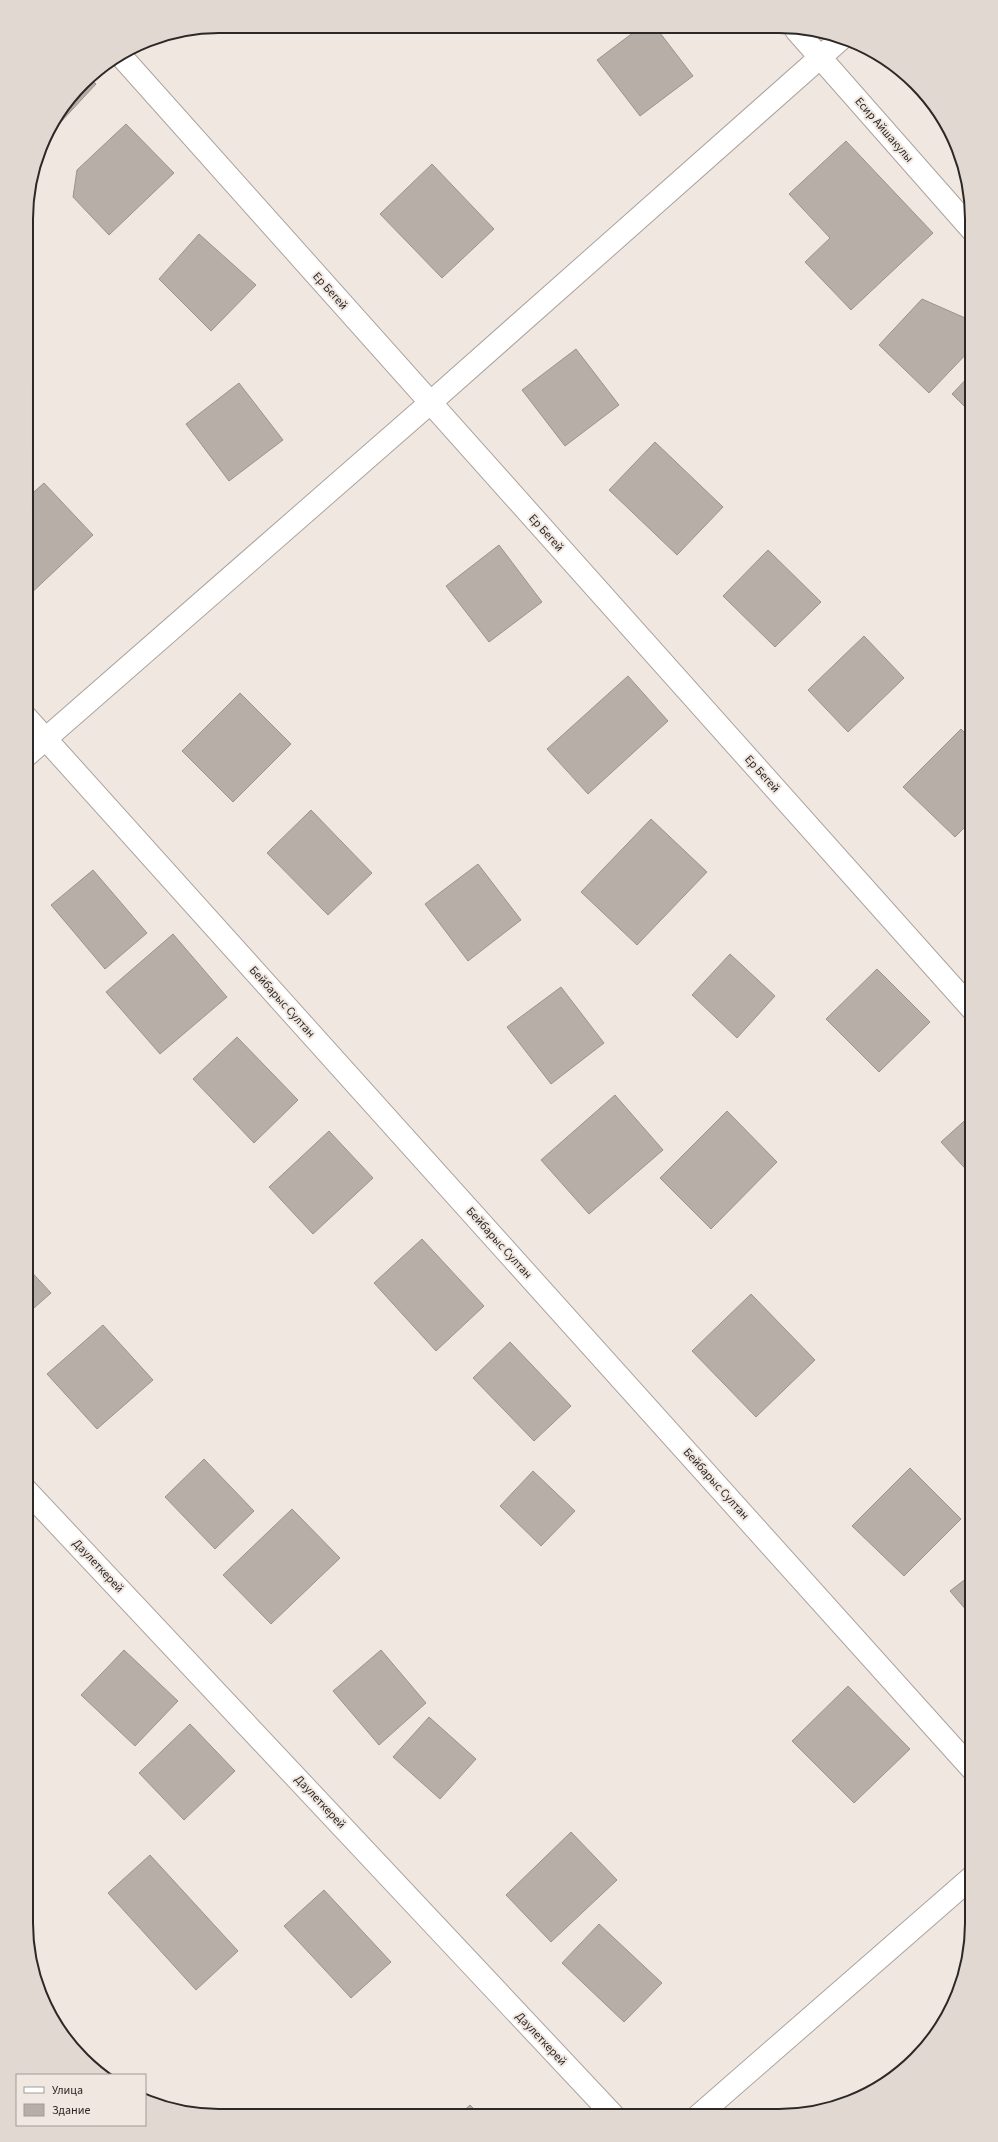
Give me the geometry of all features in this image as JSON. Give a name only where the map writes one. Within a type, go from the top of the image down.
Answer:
[{"type":"street","name":"Есир Айшакулы","points":[[800,34],[965,222]]},
{"type":"street","points":[[33,750],[430,403],[837,42]]},
{"type":"street","name":"Ер Бегей","points":[[124,59],[965,1001]]},
{"type":"street","name":"Бейбарыс Султан","points":[[33,725],[965,1761]]},
{"type":"street","name":"Даулеткерей","points":[[33,1497],[607,2109]]},
{"type":"street","points":[[706,2109],[965,1883]]},
{"type":"building","points":[[633,33],[660,33],[693,76],[640,116],[597,60]]},
{"type":"building","points":[[93,82],[96,84],[60,123],[79,96]]},
{"type":"building","points":[[126,124],[174,173],[109,235],[73,197],[77,170]]},
{"type":"building","points":[[846,141],[933,233],[851,310],[805,262],[830,238],[789,194]]},
{"type":"building","points":[[432,164],[494,229],[442,278],[380,214]]},
{"type":"building","points":[[199,234],[256,285],[211,331],[159,279]]},
{"type":"building","points":[[922,299],[965,318],[965,355],[929,393],[879,345]]},
{"type":"building","points":[[576,349],[619,405],[565,446],[522,390]]},
{"type":"building","points":[[965,380],[965,407],[952,394]]},
{"type":"building","points":[[239,383],[283,440],[229,481],[186,424]]},
{"type":"building","points":[[655,442],[723,507],[677,555],[609,490]]},
{"type":"building","points":[[44,483],[93,535],[33,591],[33,493]]},
{"type":"building","points":[[499,545],[542,602],[489,642],[446,586]]},
{"type":"building","points":[[768,550],[821,602],[775,647],[723,596]]},
{"type":"building","points":[[864,636],[904,678],[848,732],[808,690]]},
{"type":"building","points":[[628,676],[668,721],[588,794],[547,749]]},
{"type":"building","points":[[240,693],[291,744],[233,802],[182,751]]},
{"type":"building","points":[[961,729],[965,733],[965,827],[955,837],[903,787]]},
{"type":"building","points":[[311,810],[372,873],[328,915],[267,853]]},
{"type":"building","points":[[651,819],[707,872],[637,945],[581,892]]},
{"type":"building","points":[[478,864],[521,920],[468,961],[425,904]]},
{"type":"building","points":[[93,870],[147,933],[105,969],[51,905]]},
{"type":"building","points":[[173,934],[227,997],[160,1054],[106,992]]},
{"type":"building","points":[[730,954],[775,996],[737,1038],[692,995]]},
{"type":"building","points":[[877,969],[930,1022],[879,1072],[826,1019]]},
{"type":"building","points":[[561,987],[604,1043],[551,1084],[507,1027]]},
{"type":"building","points":[[237,1037],[298,1100],[254,1143],[193,1079]]},
{"type":"building","points":[[615,1095],[663,1150],[589,1214],[541,1160]]},
{"type":"building","points":[[727,1111],[777,1162],[711,1229],[660,1178]]},
{"type":"building","points":[[965,1120],[965,1168],[941,1142]]},
{"type":"building","points":[[329,1131],[373,1178],[313,1234],[269,1187]]},
{"type":"building","points":[[422,1239],[484,1306],[436,1351],[374,1283]]},
{"type":"building","points":[[33,1274],[51,1293],[33,1309]]},
{"type":"building","points":[[751,1294],[815,1360],[756,1417],[692,1351]]},
{"type":"building","points":[[103,1325],[153,1380],[97,1429],[47,1374]]},
{"type":"building","points":[[510,1342],[571,1406],[534,1441],[473,1378]]},
{"type":"building","points":[[204,1459],[254,1511],[215,1549],[165,1497]]},
{"type":"building","points":[[910,1468],[961,1519],[904,1576],[852,1526]]},
{"type":"building","points":[[533,1471],[575,1511],[541,1546],[500,1506]]},
{"type":"building","points":[[292,1509],[340,1558],[271,1624],[223,1575]]},
{"type":"building","points":[[965,1579],[965,1609],[950,1591]]},
{"type":"building","points":[[124,1650],[178,1701],[135,1746],[81,1695]]},
{"type":"building","points":[[381,1650],[426,1703],[379,1745],[333,1691]]},
{"type":"building","points":[[848,1686],[910,1749],[854,1803],[792,1741]]},
{"type":"building","points":[[429,1717],[476,1759],[440,1799],[393,1757]]},
{"type":"building","points":[[190,1724],[235,1771],[184,1820],[139,1773]]},
{"type":"building","points":[[571,1832],[617,1880],[551,1942],[506,1895]]},
{"type":"building","points":[[150,1855],[238,1951],[196,1990],[108,1893]]},
{"type":"building","points":[[324,1890],[391,1962],[351,1998],[284,1926]]},
{"type":"building","points":[[599,1924],[662,1983],[624,2022],[562,1963]]},
{"type":"building","points":[[470,2105],[474,2109],[466,2109]]}]
